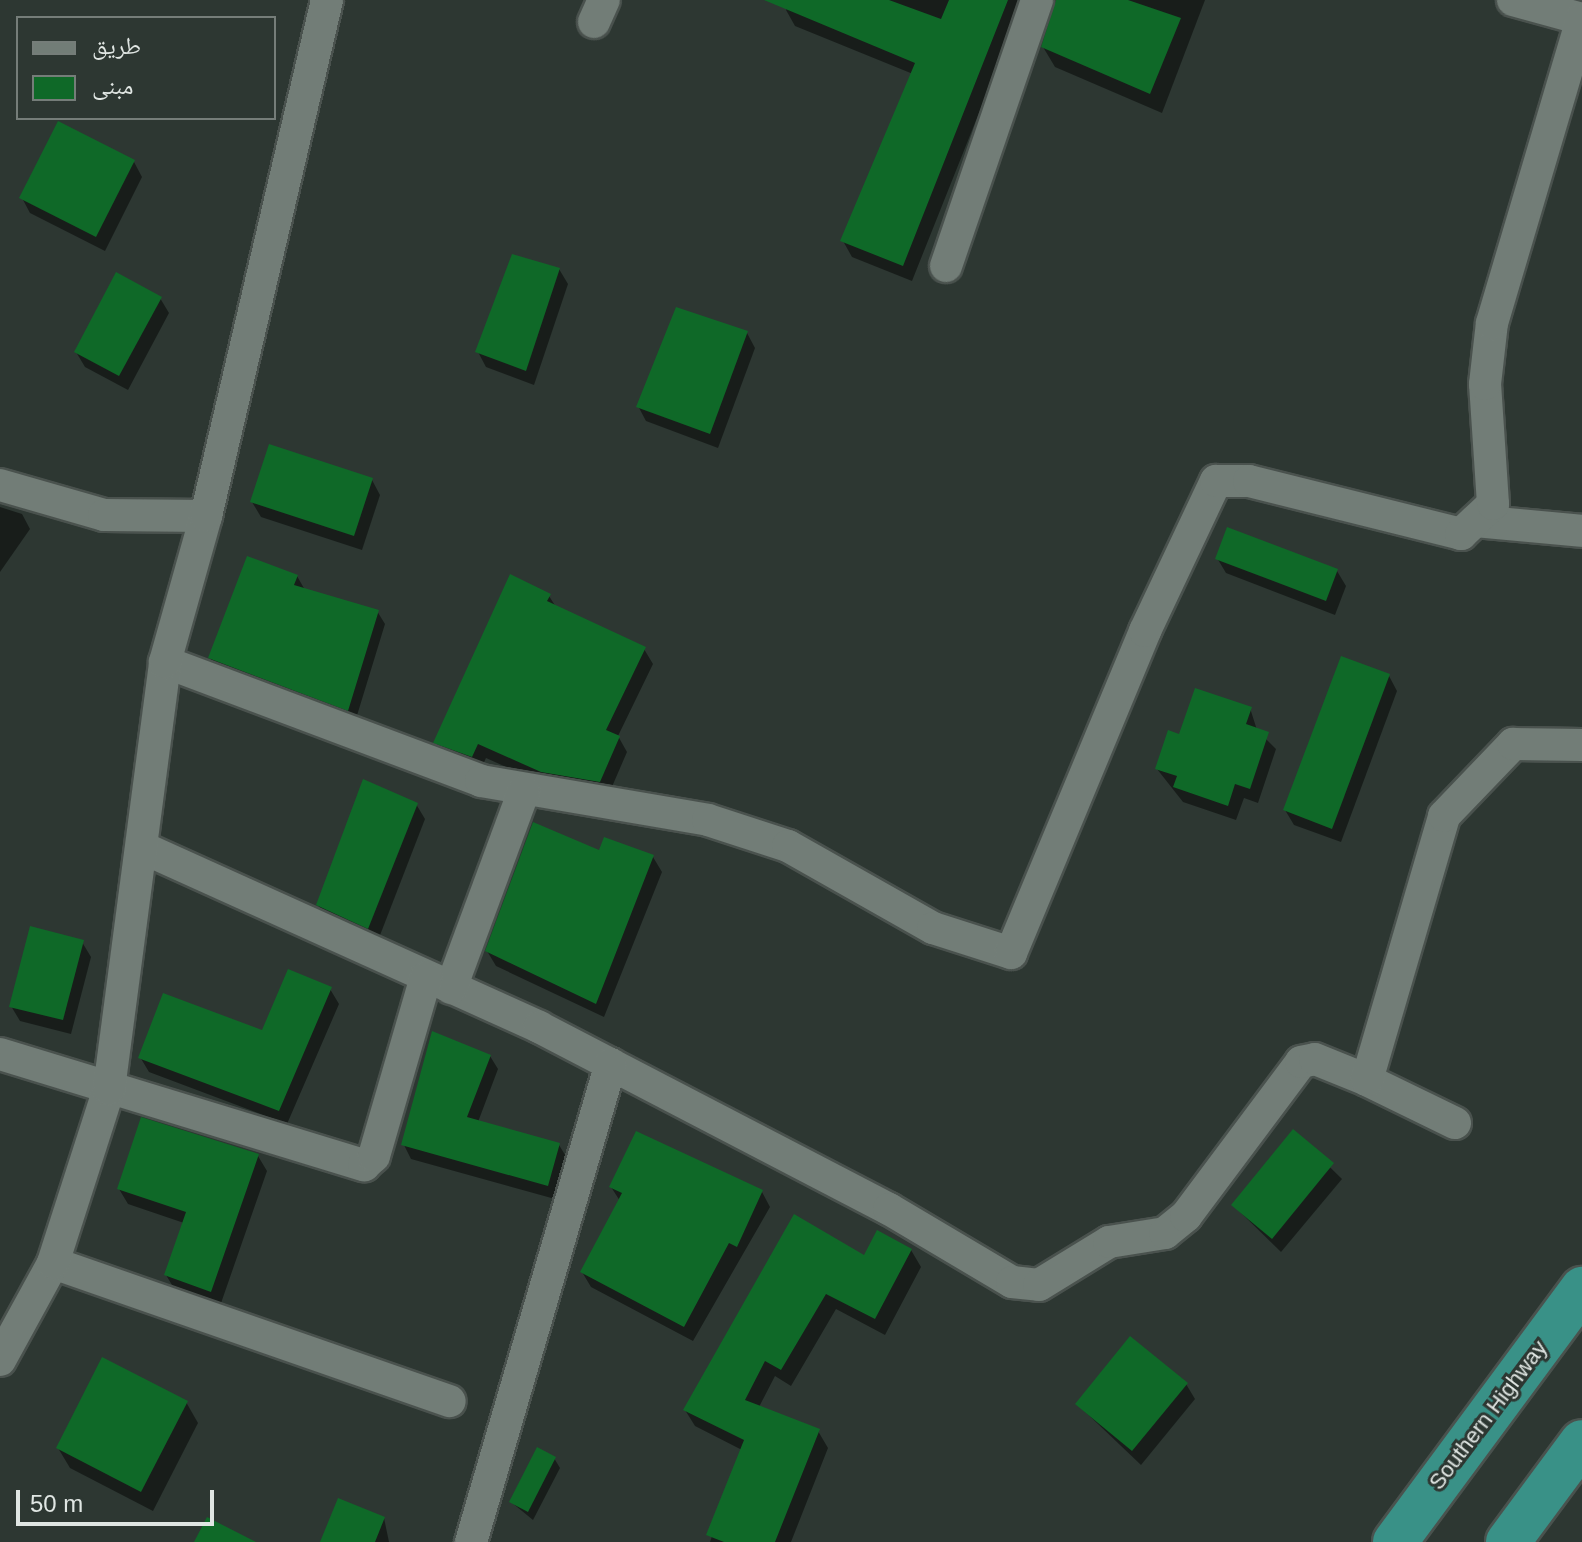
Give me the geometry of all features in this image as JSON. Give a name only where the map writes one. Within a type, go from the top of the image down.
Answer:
[{"type":"highway","name":"Southern Highway","points":[[1395,1542],[1582,1289]]},
{"type":"highway","points":[[1508,1542],[1582,1442]]},
{"type":"street","points":[[0,1360],[53,1263],[109,1089],[165,662],[206,516],[327,0]]},
{"type":"street","points":[[946,266],[1037,0]]},
{"type":"street","points":[[165,662],[374,744],[524,791],[708,820],[788,846],[933,928],[1011,953],[1145,631],[1216,481],[1249,481],[1461,534],[1493,504],[1485,384],[1492,323],[1582,19],[1513,0]]},
{"type":"street","points":[[0,485],[104,515],[206,516]]},
{"type":"street","points":[[1475,521],[1582,531]]},
{"type":"street","points":[[1367,1080],[1444,816],[1513,744],[1582,745]]},
{"type":"street","points":[[0,1054],[364,1165],[374,1156],[439,982],[524,791]]},
{"type":"street","points":[[143,848],[611,1064],[1012,1282],[1039,1285],[1109,1242],[1165,1233],[1186,1216],[1301,1062],[1315,1059],[1367,1080],[1455,1123]]},
{"type":"street","points":[[471,1542],[611,1064]]},
{"type":"street","points":[[53,1263],[450,1401]]},
{"type":"building","points":[[764,0],[889,0],[941,19],[949,0],[1008,0],[903,266],[840,241],[915,63]]},
{"type":"building","points":[[1056,0],[1128,0],[1181,18],[1150,94],[1041,47]]},
{"type":"building","points":[[58,121],[135,160],[96,237],[19,198]]},
{"type":"building","points":[[512,254],[560,268],[526,371],[475,352]]},
{"type":"building","points":[[116,272],[162,297],[119,376],[74,352]]},
{"type":"building","points":[[676,307],[748,331],[710,434],[636,407]]},
{"type":"building","points":[[269,444],[373,478],[354,536],[250,502]]},
{"type":"building","points":[[1227,527],[1338,569],[1326,601],[1215,559]]},
{"type":"building","points":[[247,556],[298,575],[294,585],[379,610],[348,711],[208,658]]},
{"type":"building","points":[[510,574],[551,594],[547,601],[646,647],[606,730],[620,736],[600,782],[541,772],[478,744],[472,757],[433,743]]},
{"type":"building","points":[[1341,656],[1390,674],[1332,829],[1283,810]]},
{"type":"building","points":[[1195,688],[1252,707],[1246,724],[1269,732],[1250,789],[1235,784],[1228,806],[1173,787],[1177,776],[1155,769],[1168,730],[1179,734]]},
{"type":"building","points":[[363,779],[418,803],[368,929],[316,905]]},
{"type":"building","points":[[533,822],[599,850],[604,837],[654,855],[596,1004],[485,951]]},
{"type":"building","points":[[30,926],[84,940],[63,1020],[9,1007]]},
{"type":"building","points":[[288,969],[332,987],[279,1111],[138,1058],[163,993],[262,1030]]},
{"type":"building","points":[[432,1031],[491,1055],[467,1117],[560,1143],[548,1186],[401,1145]]},
{"type":"building","points":[[141,1117],[259,1154],[211,1292],[164,1275],[186,1212],[117,1189]]},
{"type":"building","points":[[1293,1129],[1334,1163],[1272,1239],[1231,1205]]},
{"type":"building","points":[[636,1131],[763,1190],[737,1247],[729,1243],[684,1327],[580,1272],[622,1193],[609,1187]]},
{"type":"building","points":[[794,1214],[864,1255],[877,1230],[912,1249],[875,1319],[826,1294],[781,1370],[765,1361],[745,1400],[820,1429],[775,1542],[724,1542],[706,1535],[744,1440],[683,1410]]},
{"type":"building","points":[[1130,1336],[1188,1383],[1132,1451],[1075,1404]]},
{"type":"building","points":[[102,1357],[188,1401],[141,1492],[56,1448]]},
{"type":"building","points":[[537,1447],[556,1457],[528,1512],[509,1502]]},
{"type":"building","points":[[338,1498],[385,1517],[375,1542],[320,1542]]},
{"type":"building","points":[[207,1517],[256,1542],[194,1542]]}]
